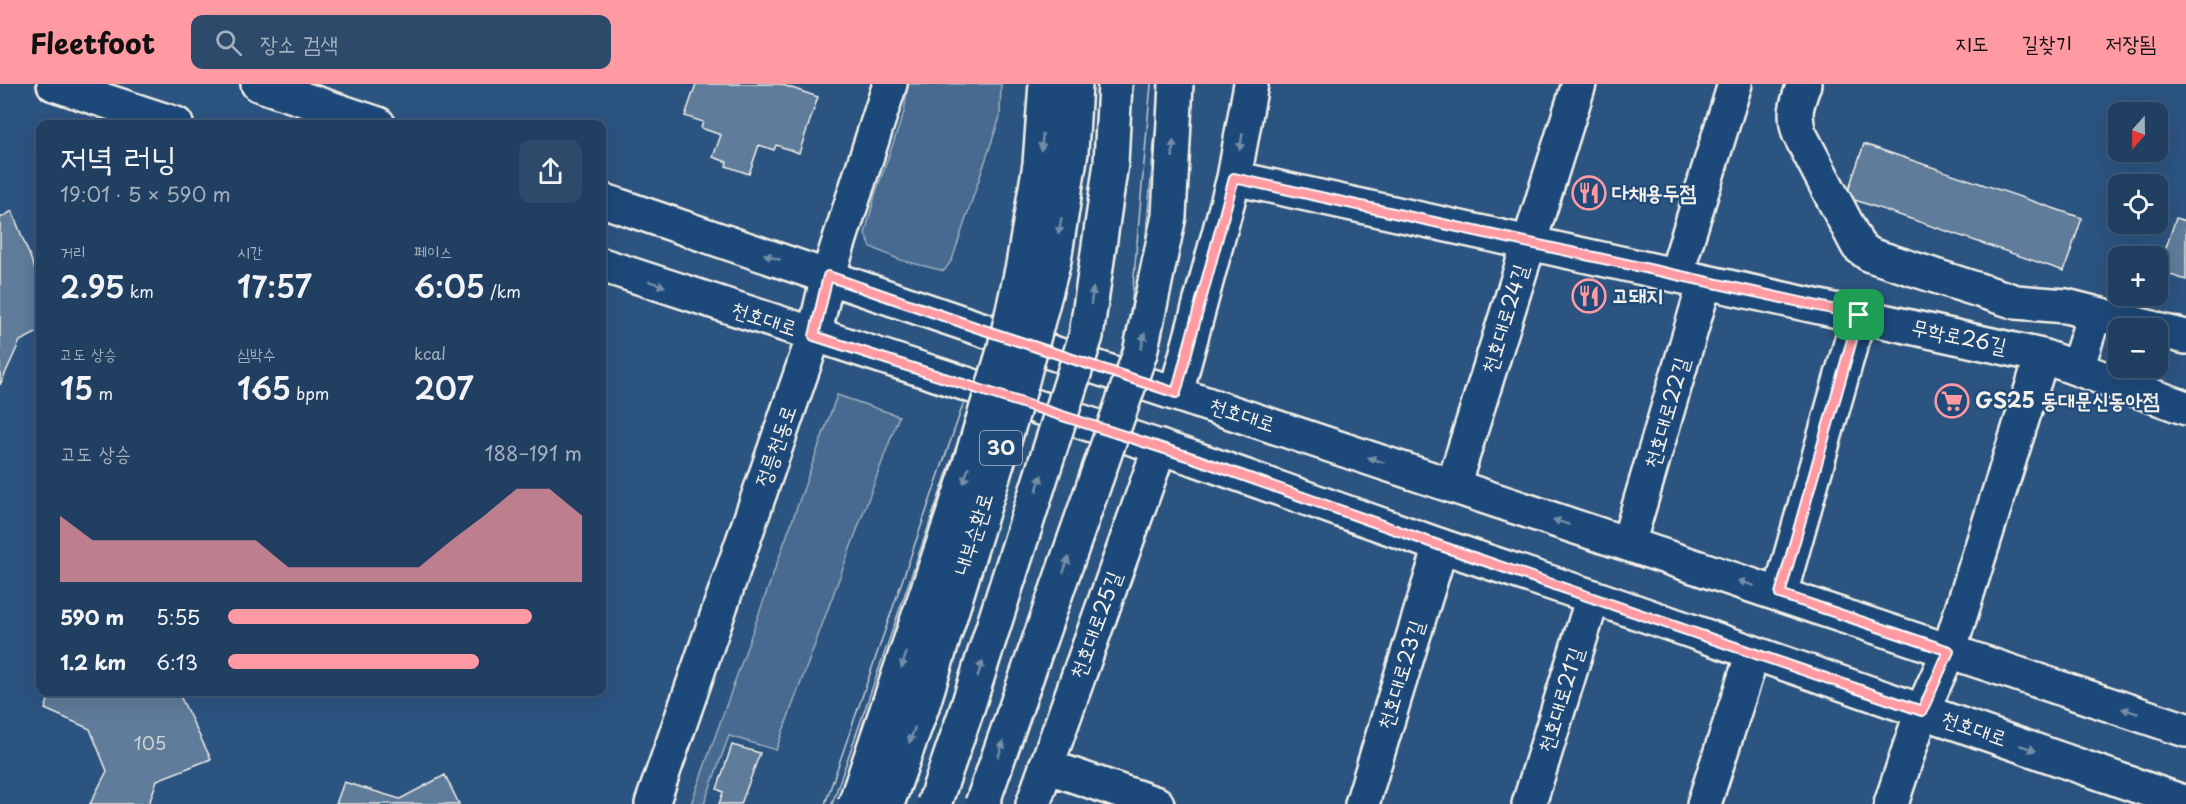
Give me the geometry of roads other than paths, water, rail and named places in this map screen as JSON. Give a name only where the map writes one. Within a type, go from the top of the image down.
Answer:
[{"type":"main road","points":[[54,84],[164,120]]},
{"type":"main road","points":[[258,84],[366,120]]},
{"type":"main road","name":"정릉천동로","points":[[652,804],[814,336],[828,276],[890,84]]},
{"type":"main road","points":[[855,804],[965,480],[1005,351],[1023,265],[1040,164],[1046,84]]},
{"type":"main road","name":"내부순환로","points":[[887,804],[923,704],[1018,392],[1054,260],[1071,152],[1076,84]]},
{"type":"main road","name":"30","points":[[934,804],[966,712],[1086,336],[1111,163],[1115,84]]},
{"type":"main road","points":[[982,804],[1140,353],[1169,216],[1176,84]]},
{"type":"main road","points":[[1169,391],[1234,178],[1251,84]]},
{"type":"main road","name":"천호대로24길","points":[[1453,486],[1579,84]]},
{"type":"main road","name":"천호대로22길","points":[[1628,544],[1735,84]]},
{"type":"main road","points":[[1804,84],[1795,110],[1799,133],[1858,246],[1870,255],[2016,302],[2066,306],[2108,318]]},
{"type":"main road","name":"무학로26길","points":[[1234,178],[2042,356],[2186,408]]},
{"type":"main road","name":"천호대로","points":[[606,201],[2186,730]]},
{"type":"main road","name":"천호대로","points":[[606,267],[1152,445],[2186,803]]},
{"type":"main road","points":[[1780,594],[1859,315]]},
{"type":"main road","points":[[2077,368],[2094,315]]},
{"type":"main road","points":[[2168,333],[2186,337]]},
{"type":"main road","points":[[1891,804],[1922,711],[1949,651],[2042,356]]},
{"type":"main road","name":"천호대로25길","points":[[1033,804],[1152,445]]},
{"type":"main road","name":"천호대로23길","points":[[1362,804],[1441,546]]},
{"type":"main road","name":"천호대로21길","points":[[1528,804],[1593,597]]},
{"type":"main road","points":[[1704,804],[1753,653]]},
{"type":"main road","points":[[1046,766],[1157,804]]},
{"type":"place","name":"다채용두점","points":[[1589,193]]},
{"type":"place","name":"고돼지","points":[[1589,296]]},
{"type":"place","name":"GS25 동대문신동아점","points":[[1952,401]]}]
